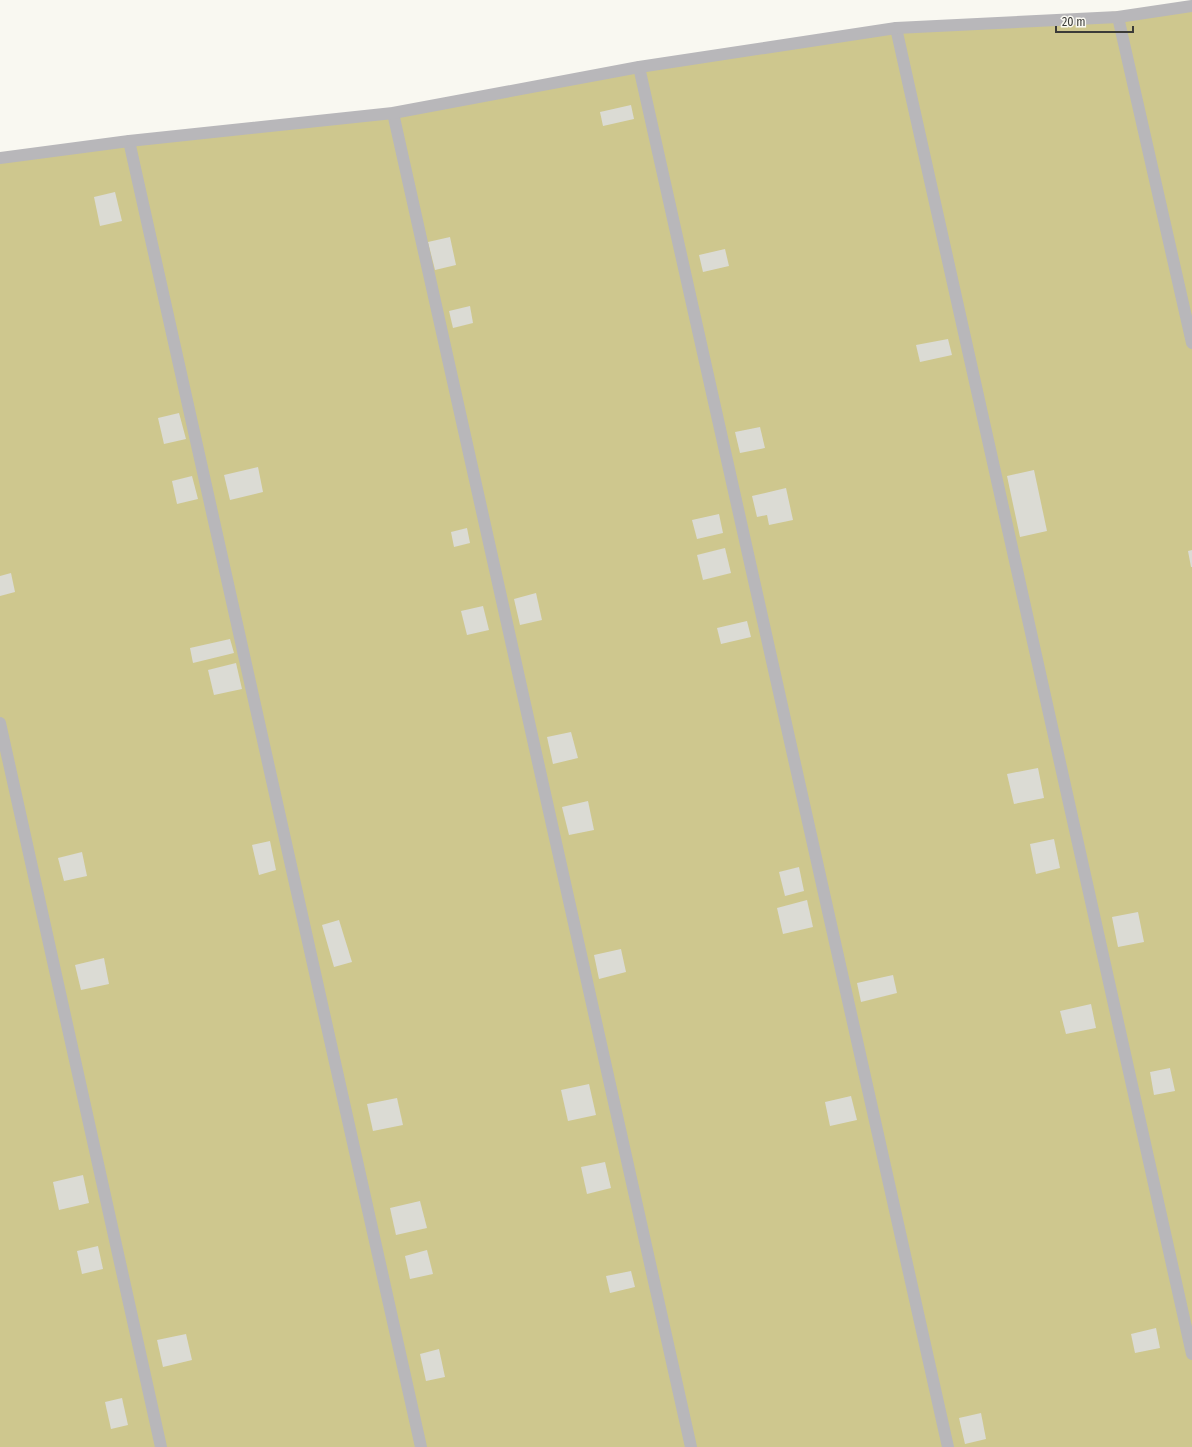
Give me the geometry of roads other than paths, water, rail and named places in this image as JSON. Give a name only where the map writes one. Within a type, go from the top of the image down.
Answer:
[{"type":"lane","points":[[0,158],[129,141],[393,113],[639,67],[896,28],[1118,17],[1192,6]]},
{"type":"lane","points":[[1118,17],[1192,344]]},
{"type":"lane","points":[[896,28],[1192,1354]]},
{"type":"lane","points":[[639,67],[948,1447]]},
{"type":"lane","points":[[393,113],[691,1447]]},
{"type":"lane","points":[[129,141],[421,1447]]},
{"type":"lane","points":[[0,723],[161,1447]]}]
